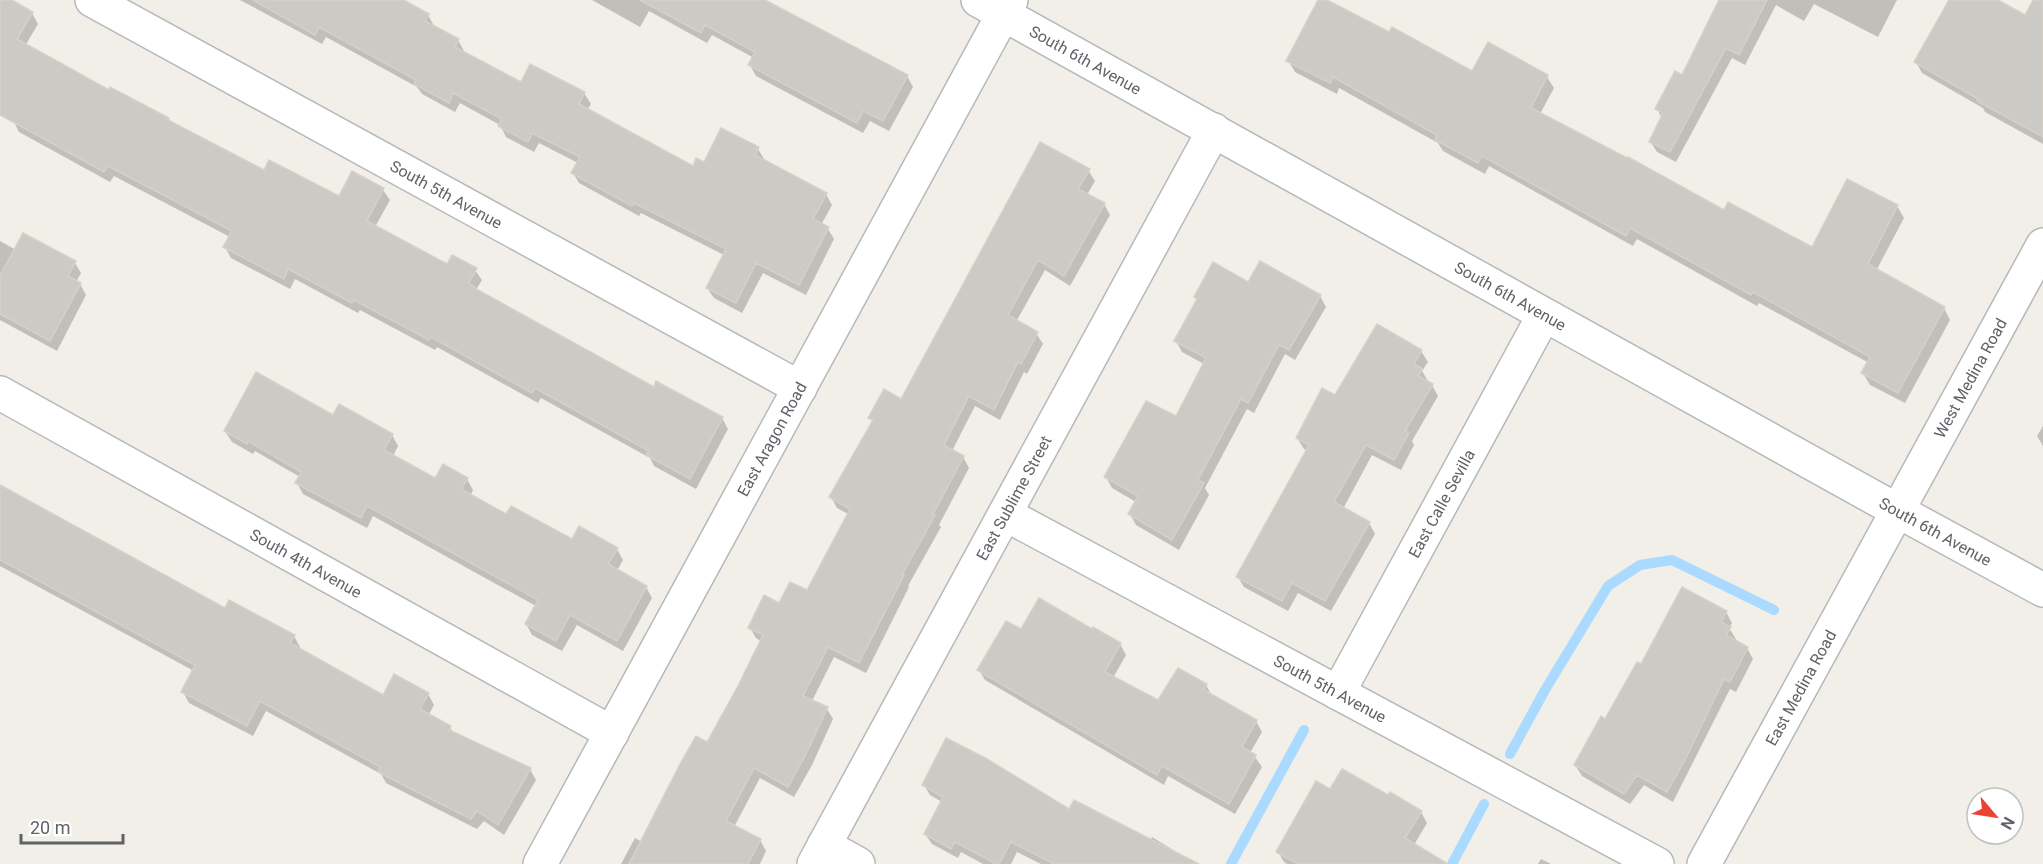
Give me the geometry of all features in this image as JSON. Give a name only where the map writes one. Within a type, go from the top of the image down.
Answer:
[{"type":"street","name":"South 5th Avenue","points":[[92,0],[800,388]]},
{"type":"street","name":"East Aragon Road","points":[[540,864],[800,388],[998,5]]},
{"type":"street","name":"South 6th Avenue","points":[[998,5],[1214,130],[1544,315],[2043,590]]},
{"type":"street","name":"East Sublime Street","points":[[819,855],[1214,130]]},
{"type":"street","name":"West Medina Road","points":[[1898,511],[2043,245]]},
{"type":"street","name":"East Calle Sevilla","points":[[1338,693],[1544,315]]},
{"type":"street","name":"South 4th Avenue","points":[[0,393],[612,732]]},
{"type":"street","name":"East Medina Road","points":[[1704,864],[1898,511]]},
{"type":"street","name":"South 5th Avenue","points":[[1005,514],[1657,864]]},
{"type":"street","points":[[819,855],[858,864]]},
{"type":"building","points":[[0,0],[12,0],[33,12],[17,39],[109,90],[110,87],[264,170],[269,160],[339,196],[352,171],[384,188],[367,221],[447,264],[452,255],[477,268],[469,283],[478,290],[654,387],[656,381],[723,417],[690,479],[646,455],[649,451],[535,388],[532,393],[431,337],[429,340],[354,300],[352,303],[288,269],[284,279],[223,247],[232,231],[108,166],[104,172],[0,115]]},
{"type":"building","points":[[253,0],[404,0],[429,14],[425,21],[459,39],[455,47],[521,82],[530,64],[585,92],[579,104],[693,166],[696,158],[704,162],[721,128],[759,147],[755,155],[827,193],[813,219],[829,227],[799,285],[756,263],[736,303],[706,288],[726,249],[634,203],[632,206],[571,173],[580,157],[532,133],[528,142],[498,126],[502,119],[453,93],[449,103],[414,84],[416,80],[319,27],[315,35]]},
{"type":"building","points":[[640,0],[765,0],[908,75],[883,121],[863,111],[857,123],[748,65],[755,52],[705,25],[701,33]]},
{"type":"building","points":[[1318,0],[1327,0],[1389,32],[1392,27],[1472,71],[1488,42],[1548,75],[1531,108],[1628,157],[1724,210],[1728,202],[1812,247],[1847,179],[1898,205],[1868,264],[1945,307],[1898,393],[1861,373],[1870,357],[1753,292],[1751,295],[1630,228],[1626,236],[1482,156],[1478,163],[1435,140],[1437,135],[1333,77],[1330,83],[1286,61]]},
{"type":"building","points":[[1719,0],[1767,0],[1739,55],[1726,48],[1670,152],[1649,142],[1663,113],[1655,109],[1675,71],[1682,75]]},
{"type":"building","points":[[1949,0],[1998,0],[2025,15],[2033,0],[2043,0],[2043,137],[1977,101],[1978,99],[1914,62]]},
{"type":"building","points":[[1040,142],[1090,169],[1078,189],[1105,203],[1064,276],[1038,260],[1008,315],[1038,332],[1021,364],[1018,362],[994,410],[969,396],[944,445],[964,456],[859,663],[828,647],[803,696],[828,707],[788,787],[754,768],[726,821],[761,839],[748,864],[629,864],[696,736],[707,742],[738,686],[763,635],[748,628],[764,595],[779,603],[790,582],[807,590],[850,509],[829,497],[873,420],[868,418],[884,389],[901,399]]},
{"type":"building","points":[[23,233],[76,261],[68,276],[81,283],[50,341],[0,314],[0,276]]},
{"type":"building","points":[[1260,261],[1321,295],[1289,350],[1279,345],[1248,403],[1241,399],[1198,480],[1204,483],[1172,540],[1128,514],[1138,496],[1104,477],[1146,401],[1176,416],[1206,358],[1174,341],[1197,299],[1194,297],[1213,262],[1248,282]]},
{"type":"building","points":[[1377,324],[1422,350],[1414,364],[1423,369],[1418,376],[1433,384],[1405,431],[1409,433],[1394,460],[1366,445],[1334,502],[1370,522],[1325,601],[1292,583],[1282,601],[1236,577],[1309,445],[1296,438],[1322,388],[1335,395]]},
{"type":"building","points":[[256,372],[333,415],[339,404],[393,434],[384,450],[435,478],[443,464],[468,478],[461,489],[506,514],[511,506],[572,539],[579,526],[618,548],[608,564],[647,586],[617,641],[570,615],[556,641],[525,624],[538,600],[367,506],[361,518],[295,483],[301,472],[248,441],[247,444],[224,431]]},
{"type":"building","points":[[0,485],[225,608],[229,600],[295,635],[290,643],[383,695],[394,674],[429,693],[420,709],[451,726],[449,730],[531,768],[498,825],[477,811],[471,819],[378,772],[380,767],[260,701],[247,726],[181,692],[195,665],[0,560]]},
{"type":"building","points":[[1682,587],[1727,611],[1721,622],[1731,627],[1726,635],[1748,647],[1730,682],[1724,679],[1667,792],[1637,775],[1624,794],[1574,765],[1601,716],[1605,719],[1637,662],[1641,664]]},
{"type":"building","points":[[1039,598],[1121,643],[1105,672],[1158,700],[1178,668],[1207,684],[1204,690],[1257,720],[1242,747],[1256,755],[1229,804],[1162,766],[1157,775],[977,670],[1006,621],[1021,629]]},
{"type":"building","points":[[946,738],[987,759],[1069,809],[1074,800],[1199,864],[1054,864],[1011,842],[999,864],[996,864],[955,842],[951,849],[924,834],[943,797],[922,785]]},
{"type":"building","points":[[1342,769],[1388,795],[1390,792],[1422,811],[1405,838],[1448,864],[1298,864],[1276,852],[1316,781],[1330,789]]},
{"type":"waterway","points":[[1510,754],[1545,690],[1608,586],[1640,565],[1672,560],[1774,610]]},
{"type":"waterway","points":[[1231,864],[1304,730]]},
{"type":"waterway","points":[[1452,864],[1484,804]]}]
